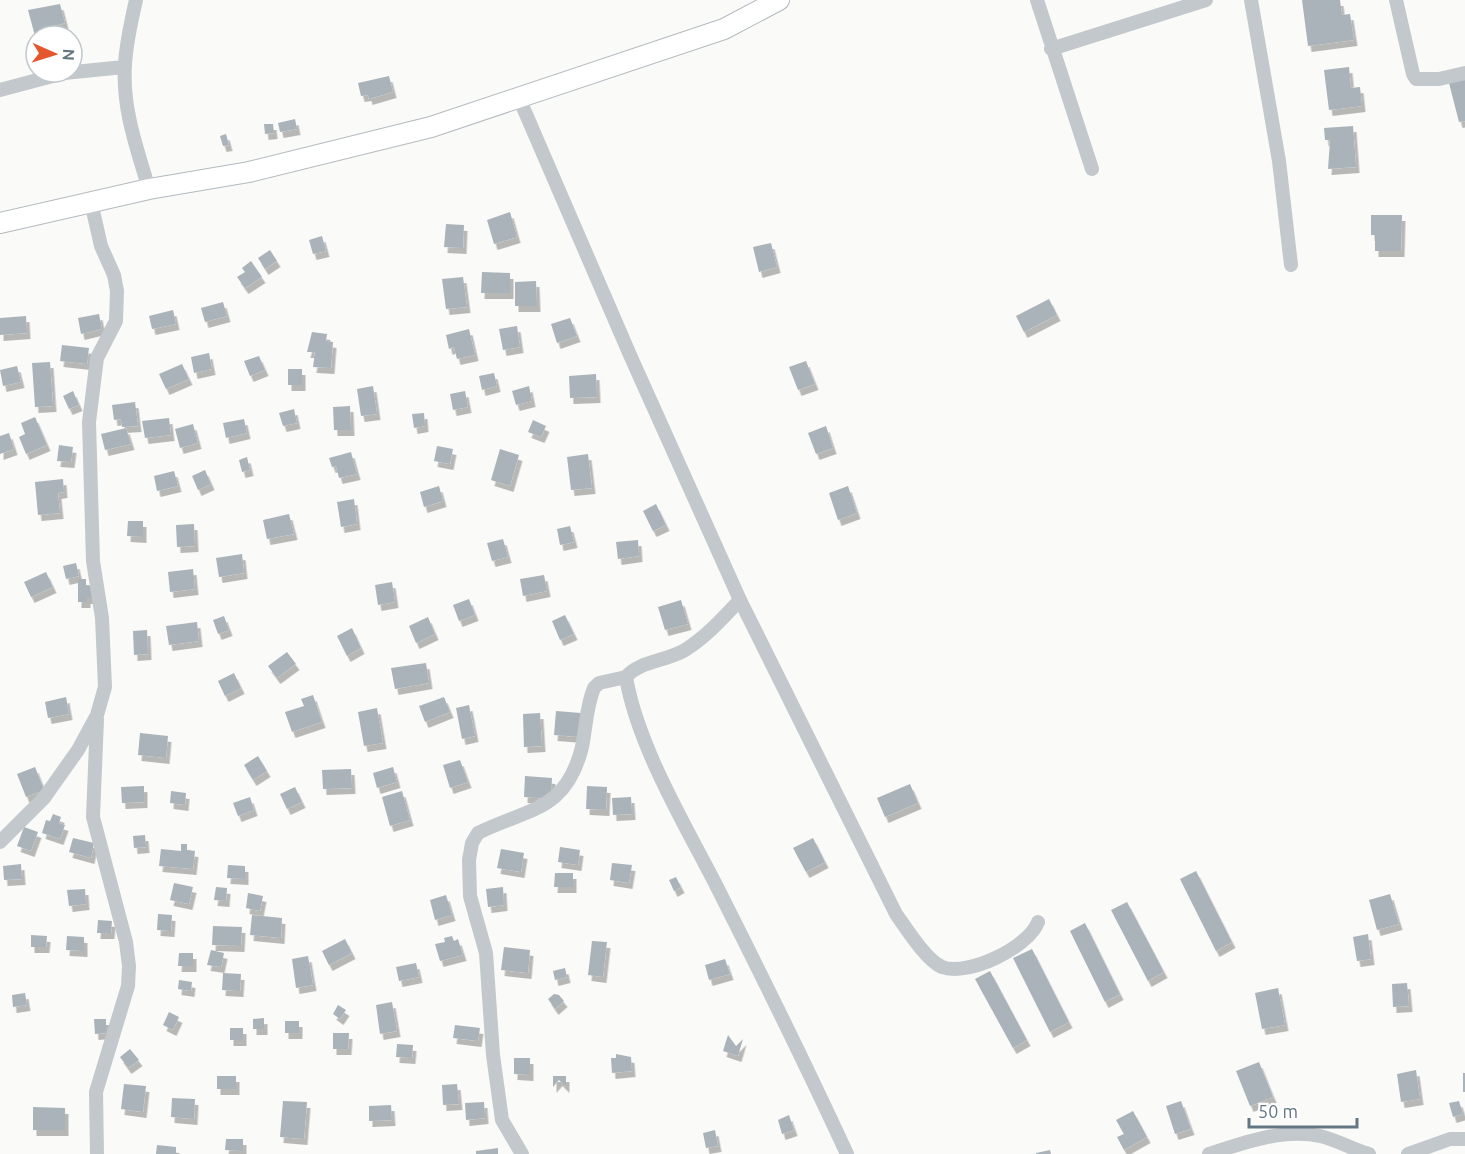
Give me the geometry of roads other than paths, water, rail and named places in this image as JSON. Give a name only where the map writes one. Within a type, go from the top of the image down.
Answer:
[{"type":"main road","points":[[0,223],[149,189],[249,172],[431,127],[724,29],[779,0]]},
{"type":"street","points":[[135,0],[124,67],[128,119],[149,189]]},
{"type":"street","points":[[1037,0],[1051,49],[1092,169]]},
{"type":"street","points":[[1051,49],[1206,0]]},
{"type":"street","points":[[1251,0],[1279,161],[1291,265]]},
{"type":"street","points":[[1396,0],[1410,64],[1416,79],[1439,79],[1465,73]]},
{"type":"street","points":[[0,90],[64,73],[124,67]]},
{"type":"street","points":[[519,98],[630,355],[740,600],[896,914],[921,948],[942,967],[964,968],[998,958],[1025,940],[1035,931],[1038,922]]},
{"type":"street","points":[[0,842],[44,798],[78,750],[97,715],[105,687],[102,618],[93,561],[89,422],[97,358],[116,321],[117,291],[114,275],[101,246],[91,202]]},
{"type":"street","points":[[522,1154],[502,1120],[493,1055],[486,953],[470,896],[469,860],[472,843],[478,833],[551,802],[563,788],[580,753],[594,688],[599,683],[626,677],[633,669],[684,650],[715,626],[740,600]]},
{"type":"street","points":[[626,677],[631,706],[637,723],[686,827],[787,1025],[847,1154]]},
{"type":"street","points":[[97,715],[93,817],[126,942],[129,966],[128,986],[96,1092],[97,1154]]},
{"type":"street","points":[[1209,1154],[1275,1136],[1304,1134],[1320,1136],[1369,1154]]},
{"type":"street","points":[[1408,1154],[1450,1139],[1465,1139]]}]
